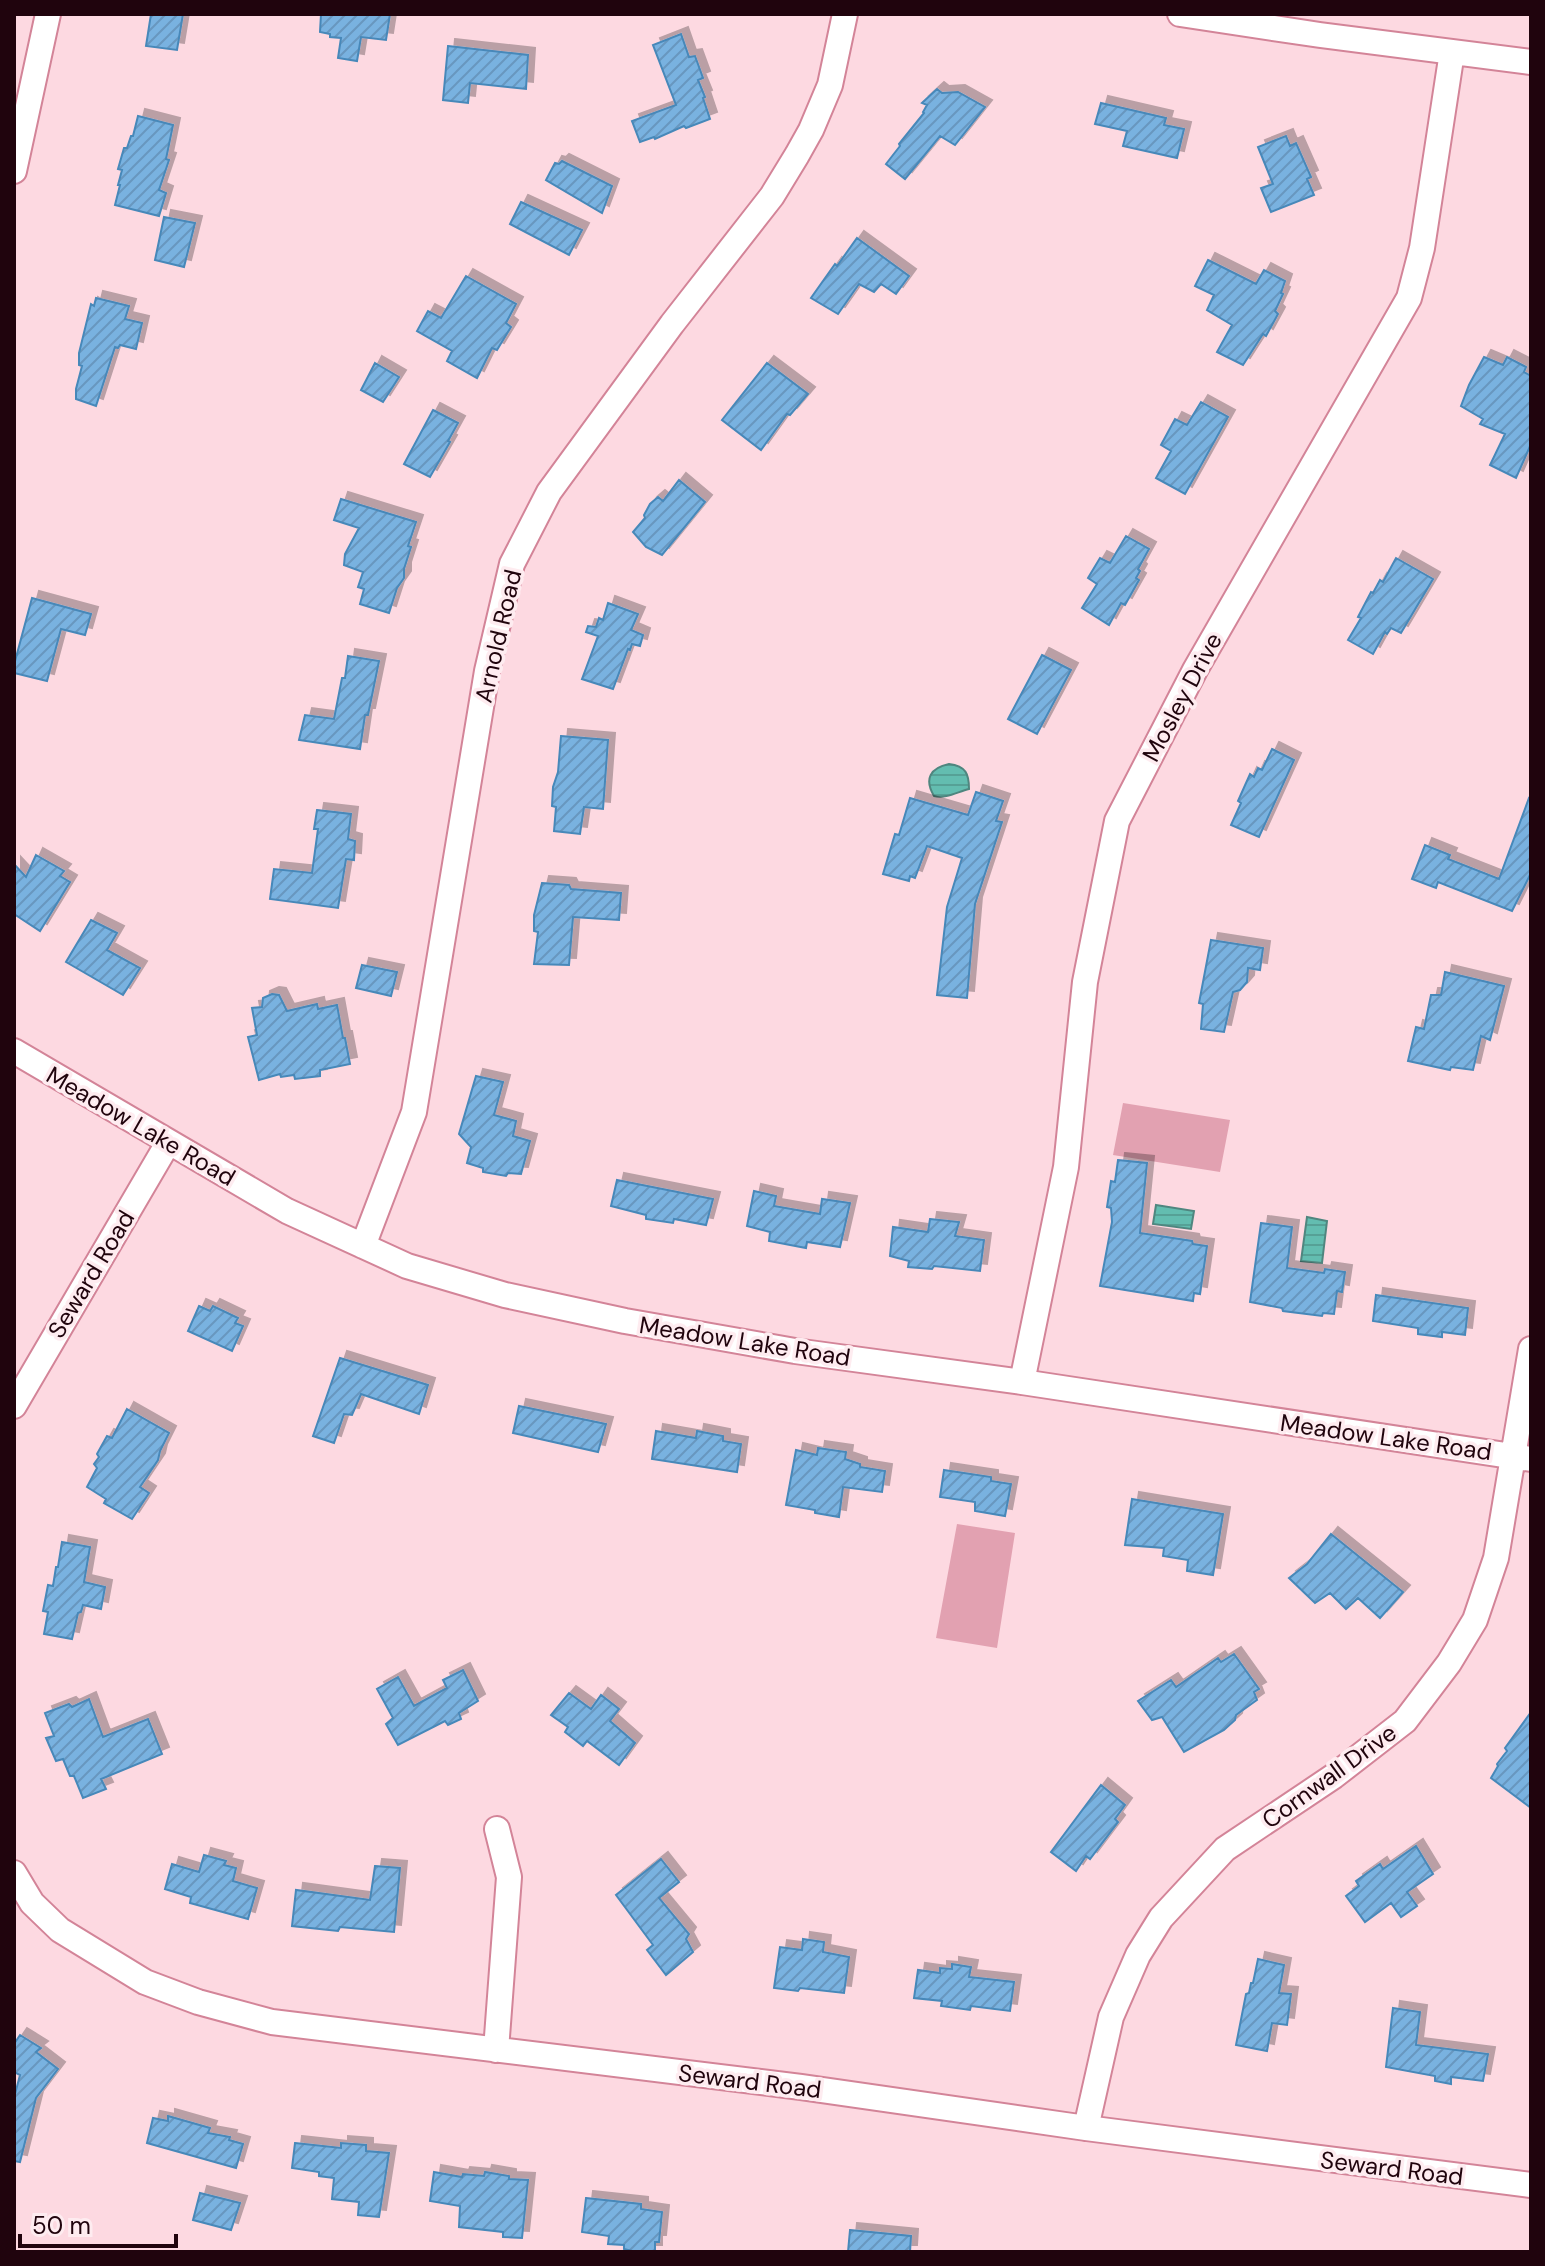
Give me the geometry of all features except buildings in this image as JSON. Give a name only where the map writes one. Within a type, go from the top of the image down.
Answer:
[{"type":"street","points":[[14,171],[48,14]]},
{"type":"street","name":"Arnold Road","points":[[363,1246],[414,1112],[485,686],[512,564],[549,492],[672,324],[772,196],[797,155],[830,85],[845,14]]},
{"type":"street","points":[[1180,14],[1531,62]]},
{"type":"street","name":"Mosley Drive","points":[[1022,1382],[1066,1167],[1085,982],[1117,821],[1195,670],[1409,298],[1422,248],[1452,52]]},
{"type":"street","name":"Meadow Lake Road","points":[[14,1051],[287,1211],[407,1266],[505,1295],[625,1321],[795,1351],[1522,1457]]},
{"type":"street","name":"Seward Road","points":[[14,1406],[168,1143]]},
{"type":"street","name":"Cornwall Drive","points":[[1086,2128],[1111,2017],[1138,1955],[1161,1918],[1225,1849],[1334,1776],[1405,1721],[1449,1663],[1475,1620],[1496,1558],[1522,1457],[1531,1349]]},
{"type":"street","points":[[496,2050],[509,1877],[497,1829]]},
{"type":"street","name":"Seward Road","points":[[14,1873],[32,1903],[60,1930],[145,1982],[198,2002],[272,2022],[801,2087],[1086,2128],[1531,2185]]},
{"type":"shaded area","points":[[949,764],[965,772],[969,789],[947,796],[934,796],[929,779],[937,768]]},
{"type":"shaded area","points":[[1123,1103],[1230,1120],[1220,1172],[1113,1155]]},
{"type":"shaded area","points":[[1156,1205],[1194,1211],[1191,1229],[1153,1224]]},
{"type":"shaded area","points":[[1307,1217],[1327,1221],[1322,1263],[1301,1261]]},
{"type":"shaded area","points":[[957,1524],[1015,1533],[997,1648],[936,1638]]}]
